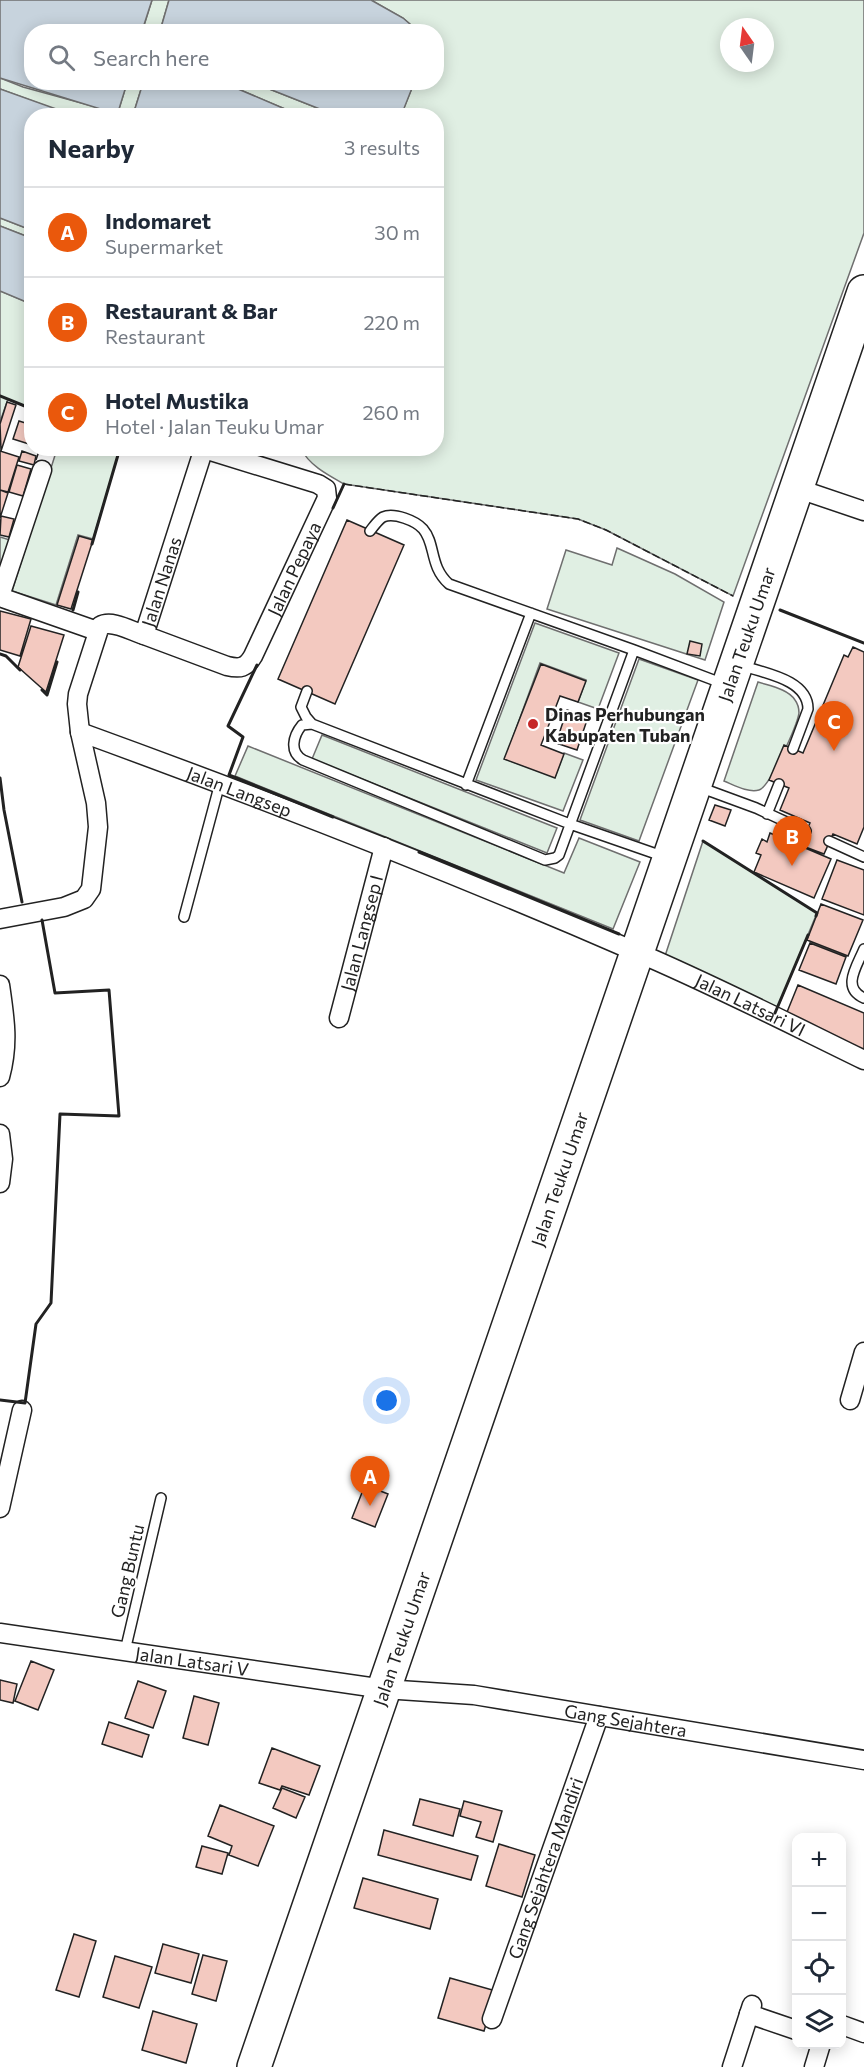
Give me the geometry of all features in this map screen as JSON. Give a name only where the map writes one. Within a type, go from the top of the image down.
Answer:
[{"type":"highway","name":"Jalan Teuku Umar","points":[[254,2067],[864,292]]},
{"type":"street","name":"Jalan Nanas","points":[[97,631],[100,626],[107,623],[144,636],[202,456]]},
{"type":"street","name":"Jalan Pepaya","points":[[144,636],[227,666],[236,668],[245,666],[252,656],[327,498],[326,489],[318,484],[227,456]]},
{"type":"street","points":[[0,919],[64,907],[84,899],[91,889],[98,827],[96,803],[78,716],[78,694],[97,631],[0,597],[42,470]]},
{"type":"street","points":[[796,488],[864,511]]},
{"type":"street","name":"Jalan Langsep","points":[[80,732],[220,783],[636,952]]},
{"type":"street","name":"Jalan Langsep I","points":[[339,1018],[384,848]]},
{"type":"street","name":"Jalan Latsari VI","points":[[636,952],[864,1060]]},
{"type":"street","points":[[0,985],[6,1048],[0,1077]]},
{"type":"street","points":[[0,1138],[3,1159],[0,1183]]},
{"type":"street","points":[[850,1400],[864,1352]]},
{"type":"street","points":[[0,1508],[22,1410]]},
{"type":"street","name":"Jalan Latsari V","points":[[0,1633],[384,1689]]},
{"type":"street","name":"Gang Sejahtera","points":[[384,1689],[474,1695],[864,1760]]},
{"type":"street","name":"Gang Sejahtera Mandiri","points":[[492,2019],[599,1716]]},
{"type":"street","points":[[732,2067],[750,2009],[792,2028]]},
{"type":"street","points":[[846,2026],[864,2033]]},
{"type":"street","points":[[814,2067],[819,2049]]},
{"type":"lane","points":[[370,531],[383,517],[388,516],[418,524],[424,530],[436,567],[449,585],[634,650],[732,675],[786,681],[804,694],[808,703],[808,709],[793,749]]},
{"type":"lane","points":[[466,785],[531,613]]},
{"type":"lane","points":[[634,650],[570,824],[555,858],[545,860],[298,758],[295,753],[294,743],[298,730],[302,725],[312,724],[466,785],[570,824],[668,858]]},
{"type":"lane","points":[[307,691],[301,707],[312,724]]},
{"type":"lane","points":[[184,917],[220,783]]},
{"type":"lane","points":[[767,813],[779,784]]},
{"type":"lane","points":[[694,785],[767,813],[806,831]]},
{"type":"lane","points":[[829,841],[864,857]]},
{"type":"lane","points":[[864,949],[851,985],[853,991],[864,998]]},
{"type":"lane","name":"Gang Buntu","points":[[125,1651],[161,1498]]},
{"type":"green space","points":[[152,0],[169,0],[162,24],[144,24]]},
{"type":"green space","points":[[371,0],[864,0],[864,233],[733,596],[606,530],[578,519],[344,484],[314,465],[306,456],[444,456],[444,108],[404,108],[411,90],[444,90],[444,24],[410,24]]},
{"type":"green space","points":[[0,78],[24,87],[24,90],[34,90],[99,108],[51,108],[0,89]]},
{"type":"green space","points":[[125,90],[141,90],[135,108],[119,108]]},
{"type":"green space","points":[[240,90],[272,90],[317,108],[283,108]]},
{"type":"green space","points":[[0,218],[24,227],[24,235],[0,226]]},
{"type":"green space","points":[[0,291],[24,301],[24,406],[8,399],[0,422]]},
{"type":"green space","points":[[55,456],[118,456],[93,539],[78,535],[56,605],[12,591]]},
{"type":"green space","points":[[0,537],[10,540],[0,570]]},
{"type":"green space","points":[[617,548],[675,574],[724,602],[705,660],[547,609],[566,550],[612,565]]},
{"type":"green space","points":[[535,623],[619,653],[598,709],[578,702],[586,680],[540,663],[505,759],[555,777],[564,753],[583,760],[563,811],[476,780]]},
{"type":"green space","points":[[639,659],[698,680],[639,841],[580,820]]},
{"type":"green space","points":[[758,682],[778,688],[792,696],[797,703],[799,713],[770,778],[759,790],[750,790],[724,781]]},
{"type":"green space","points":[[322,735],[557,828],[547,853],[312,759]]},
{"type":"green space","points":[[248,746],[564,873],[579,838],[640,862],[613,929],[235,776]]},
{"type":"green space","points":[[703,841],[817,913],[775,1014],[665,956]]},
{"type":"shaded area","points":[[0,0],[152,0],[144,24],[24,24],[24,85],[0,78]]},
{"type":"shaded area","points":[[169,0],[371,0],[410,24],[162,24]]},
{"type":"shaded area","points":[[0,89],[53,108],[24,108],[24,227],[0,218]]},
{"type":"shaded area","points":[[39,90],[125,90],[119,108],[97,108]]},
{"type":"shaded area","points":[[141,90],[240,90],[283,108],[135,108]]},
{"type":"shaded area","points":[[272,90],[411,90],[404,108],[317,108]]},
{"type":"shaded area","points":[[0,226],[24,235],[24,301],[0,291]]},
{"type":"building","points":[[7,402],[16,405],[1,451],[0,424]]},
{"type":"building","points":[[19,421],[24,423],[24,442],[13,439]]},
{"type":"building","points":[[0,451],[19,457],[8,492],[0,490]]},
{"type":"building","points":[[22,451],[24,456],[36,456],[34,465],[19,461]]},
{"type":"building","points":[[17,465],[31,469],[23,496],[9,492]]},
{"type":"building","points":[[0,490],[8,493],[0,518]]},
{"type":"building","points":[[1,516],[14,519],[9,537],[0,535]]},
{"type":"building","points":[[347,520],[404,545],[335,704],[278,679]]},
{"type":"building","points":[[79,536],[93,540],[71,609],[57,605]]},
{"type":"building","points":[[0,611],[31,619],[20,656],[0,650]]},
{"type":"building","points":[[31,626],[64,635],[46,692],[18,667]]},
{"type":"building","points":[[690,641],[702,644],[700,656],[687,654]]},
{"type":"building","points":[[853,647],[864,652],[864,827],[857,844],[833,834],[824,854],[800,845],[810,823],[780,810],[789,788],[769,780],[784,745],[803,753],[844,655],[848,657]]},
{"type":"building","name":"Dinas Perhubungan Kabupaten Tuban","points":[[541,664],[586,681],[578,702],[560,696],[541,745],[564,754],[555,778],[504,759]]},
{"type":"building","points":[[567,710],[588,717],[577,750],[556,743]]},
{"type":"building","points":[[715,805],[731,810],[725,826],[709,820]]},
{"type":"building","points":[[770,833],[831,859],[814,898],[754,872],[761,855],[756,853],[762,839],[767,842]]},
{"type":"building","points":[[837,860],[864,870],[864,915],[822,899]]},
{"type":"building","points":[[821,904],[863,920],[848,956],[807,940]]},
{"type":"building","points":[[810,943],[846,957],[836,984],[799,970]]},
{"type":"building","points":[[798,985],[864,1013],[864,1050],[785,1017]]},
{"type":"building","points":[[365,1485],[388,1494],[375,1527],[352,1518]]},
{"type":"building","points":[[31,1661],[54,1670],[38,1710],[15,1701]]},
{"type":"building","points":[[0,1680],[17,1684],[13,1703],[0,1700]]},
{"type":"building","points":[[138,1681],[166,1691],[153,1728],[125,1718]]},
{"type":"building","points":[[194,1696],[219,1703],[208,1745],[183,1738]]},
{"type":"building","points":[[109,1722],[149,1735],[142,1757],[102,1744]]},
{"type":"building","points":[[272,1748],[320,1766],[309,1795],[282,1786],[280,1790],[259,1783]]},
{"type":"building","points":[[282,1788],[305,1797],[296,1818],[273,1808]]},
{"type":"building","points":[[420,1799],[460,1809],[453,1836],[413,1825]]},
{"type":"building","points":[[464,1801],[502,1811],[493,1842],[476,1837],[481,1822],[460,1816]]},
{"type":"building","points":[[220,1805],[274,1826],[258,1866],[229,1855],[232,1846],[208,1836]]},
{"type":"building","points":[[384,1830],[478,1856],[471,1880],[378,1855]]},
{"type":"building","points":[[499,1844],[535,1855],[522,1897],[486,1886]]},
{"type":"building","points":[[202,1846],[228,1853],[222,1874],[196,1867]]},
{"type":"building","points":[[363,1878],[438,1899],[430,1929],[354,1908]]},
{"type":"building","points":[[74,1934],[96,1941],[79,1997],[56,1990]]},
{"type":"building","points":[[163,1944],[199,1954],[191,1983],[155,1973]]},
{"type":"building","points":[[203,1955],[227,1961],[216,2001],[192,1994]]},
{"type":"building","points":[[115,1956],[152,1967],[139,2008],[103,1997]]},
{"type":"building","points":[[450,1978],[496,1991],[484,2031],[438,2018]]},
{"type":"building","points":[[153,2011],[197,2024],[186,2063],[142,2050]]},
{"type":"fence","points":[[36,460],[37,456]]},
{"type":"fence","points":[[344,484],[578,519],[606,530],[733,596]]},
{"type":"wall","points":[[0,396],[24,406]]},
{"type":"wall","points":[[92,544],[118,456]]},
{"type":"wall","points":[[333,508],[344,484]]},
{"type":"wall","points":[[73,610],[78,592]]},
{"type":"wall","points":[[780,610],[864,643]]},
{"type":"wall","points":[[0,654],[6,656],[20,670]]},
{"type":"wall","points":[[42,690],[47,695],[57,662]]},
{"type":"wall","points":[[257,665],[228,726],[243,737],[229,775],[333,817]]},
{"type":"wall","points":[[0,778],[22,902]]},
{"type":"wall","points":[[703,841],[817,913],[816,916]]},
{"type":"wall","points":[[419,852],[619,934]]},
{"type":"wall","points":[[0,1400],[25,1403],[36,1324],[51,1303],[60,1114],[119,1116],[109,990],[55,993],[42,920]]},
{"type":"wall","points":[[775,1013],[808,935]]},
{"type":"place","name":"Dinas Perhubungan Kabupaten Tuban","points":[[533,724]]},
{"type":"place","name":"Hotel Mustika","points":[[834,751]]},
{"type":"place","name":"Restaurant & Bar","points":[[792,866]]},
{"type":"place","name":"Indomaret","points":[[370,1506]]}]
